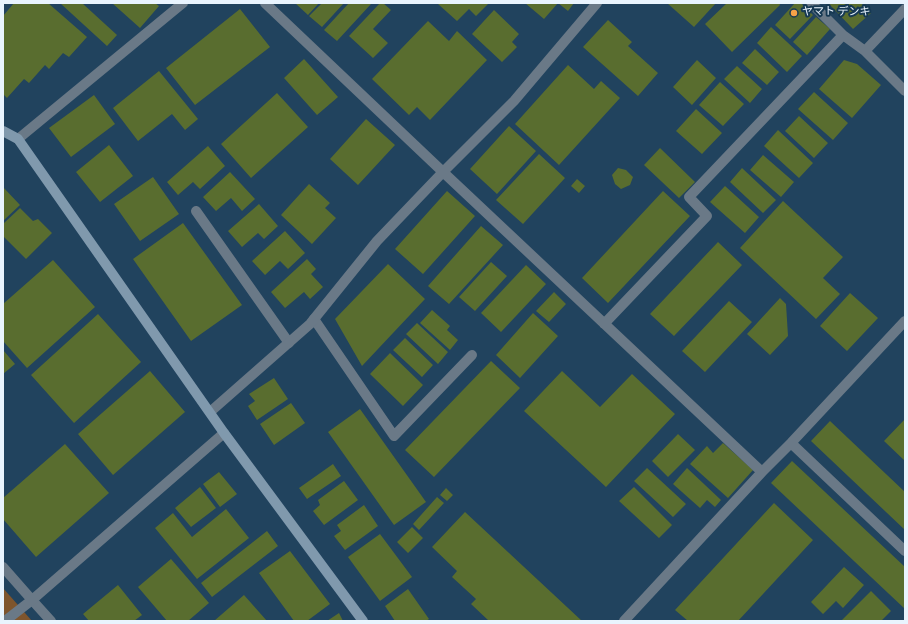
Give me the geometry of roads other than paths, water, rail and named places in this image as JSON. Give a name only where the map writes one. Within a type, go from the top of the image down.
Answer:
[{"type":"street","points":[[18,139],[184,3]]},
{"type":"street","points":[[265,3],[442,172],[762,472]]},
{"type":"street","points":[[210,412],[289,343],[314,319],[377,241],[442,172],[514,101],[597,3]]},
{"type":"street","points":[[811,3],[843,35],[865,51],[905,91]]},
{"type":"street","points":[[865,51],[905,9]]},
{"type":"street","points":[[604,324],[708,216],[689,197],[843,35]]},
{"type":"street","points":[[3,131],[18,139],[224,433],[363,621]]},
{"type":"street","points":[[196,211],[289,343]]},
{"type":"street","points":[[314,319],[394,436],[472,355]]},
{"type":"street","points":[[624,621],[905,321]]},
{"type":"street","points":[[5,621],[32,600],[224,433]]},
{"type":"street","points":[[791,443],[905,551]]},
{"type":"street","points":[[3,567],[51,621]]},
{"type":"place","name":"ヤマト デンキ","points":[[794,13]]}]
